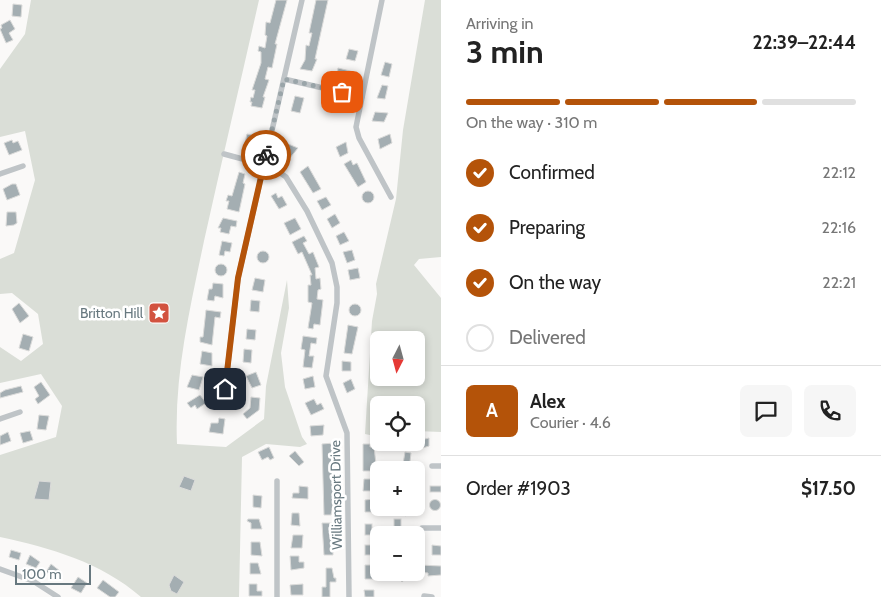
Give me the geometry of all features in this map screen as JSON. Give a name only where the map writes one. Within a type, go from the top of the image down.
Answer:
[{"type":"street","points":[[225,389],[238,278],[302,0]]},
{"type":"street","points":[[382,0],[356,127],[391,197]]},
{"type":"street","points":[[284,79],[362,97]]},
{"type":"street","name":"Williamsport Drive","points":[[224,154],[264,165],[286,177],[297,192],[324,244],[335,272],[337,303],[326,376],[347,433],[350,597]]},
{"type":"street","points":[[0,174],[23,166]]},
{"type":"street","points":[[0,419],[20,412]]},
{"type":"street","points":[[432,466],[441,466]]},
{"type":"street","points":[[276,482],[277,597]]},
{"type":"street","points":[[425,528],[441,528]]},
{"type":"street","points":[[0,569],[33,581],[58,597]]},
{"type":"street","points":[[424,596],[432,597]]},
{"type":"shaded area","points":[[31,0],[259,0],[193,291],[184,342],[177,418],[177,444],[226,447],[264,419],[266,386],[287,280],[289,308],[281,353],[285,387],[302,437],[307,444],[300,447],[266,444],[242,457],[239,597],[141,597],[109,574],[74,558],[38,546],[0,537],[0,455],[56,437],[62,406],[41,374],[0,383],[0,347],[21,361],[43,344],[38,314],[12,293],[0,294],[0,259],[14,253],[35,180],[25,131],[0,137],[0,69],[25,34]]},
{"type":"shaded area","points":[[425,0],[441,0],[441,257],[419,259],[414,265],[441,298],[441,432],[425,431],[425,396],[370,396],[370,435],[365,434],[370,353],[370,386],[425,386],[425,331],[371,331],[377,294],[376,284],[396,199],[403,130]]},
{"type":"building","points":[[276,0],[287,0],[275,44],[277,44],[272,68],[268,67],[265,79],[269,80],[263,97],[265,97],[262,108],[251,106],[251,97],[253,98],[255,90],[252,90],[261,63],[261,52],[258,51],[259,46],[265,48],[267,36],[265,35],[266,22],[270,23]]},
{"type":"building","points":[[316,0],[328,0],[315,59],[317,59],[312,71],[300,69],[305,60],[306,45],[309,46],[312,33],[309,33]]},
{"type":"building","points":[[13,4],[22,5],[21,17],[12,16]]},
{"type":"building","points":[[10,20],[15,29],[9,33],[13,40],[6,43],[0,29],[2,28],[1,25]]},
{"type":"building","points":[[349,49],[358,51],[355,61],[346,59]]},
{"type":"building","points":[[385,62],[392,64],[389,77],[381,75]]},
{"type":"building","points":[[338,68],[354,72],[352,80],[337,76]]},
{"type":"building","points":[[382,85],[388,86],[385,99],[377,98]]},
{"type":"building","points":[[295,96],[304,98],[300,113],[291,111]]},
{"type":"building","points":[[375,112],[388,113],[384,122],[372,121]]},
{"type":"building","points":[[247,134],[257,136],[254,146],[245,143]]},
{"type":"building","points":[[390,134],[392,143],[380,149],[378,139]]},
{"type":"building","points":[[12,140],[13,143],[18,141],[22,150],[9,155],[4,143]]},
{"type":"building","points":[[346,142],[348,153],[340,157],[336,147]]},
{"type":"building","points":[[288,144],[298,148],[289,159],[281,152]]},
{"type":"building","points":[[351,160],[353,165],[357,163],[366,182],[358,187],[344,164]]},
{"type":"building","points":[[308,166],[321,189],[313,193],[300,172]]},
{"type":"building","points":[[239,172],[245,174],[243,183],[245,184],[239,212],[227,209],[229,201],[226,201],[228,195],[232,196]]},
{"type":"building","points":[[16,184],[20,195],[7,200],[3,189]]},
{"type":"building","points":[[368,191],[374,197],[368,203],[362,197]]},
{"type":"building","points":[[276,193],[278,198],[282,196],[287,205],[279,209],[271,196]]},
{"type":"building","points":[[326,197],[331,205],[322,210],[317,201]]},
{"type":"building","points":[[7,212],[16,212],[17,223],[6,226]]},
{"type":"building","points":[[335,214],[340,223],[332,228],[327,219]]},
{"type":"building","points":[[223,218],[237,221],[236,227],[231,226],[229,234],[220,232],[221,228],[218,228]]},
{"type":"building","points":[[295,218],[301,229],[290,235],[284,223]]},
{"type":"building","points":[[344,232],[349,241],[340,245],[336,236]]},
{"type":"building","points":[[304,236],[307,241],[303,243],[309,254],[313,252],[319,267],[315,268],[316,279],[320,278],[321,289],[318,290],[317,299],[323,300],[320,325],[314,324],[313,329],[308,328],[312,303],[308,302],[308,285],[311,285],[310,275],[312,275],[302,252],[298,254],[292,242]]},
{"type":"building","points":[[222,241],[232,243],[230,252],[225,251],[224,256],[219,255]]},
{"type":"building","points":[[352,250],[355,260],[347,263],[343,252]]},
{"type":"building","points":[[261,251],[265,251],[269,257],[265,263],[261,263],[257,259],[257,255]]},
{"type":"building","points":[[219,264],[223,264],[227,270],[223,276],[219,276],[215,272],[215,268]]},
{"type":"building","points":[[358,268],[360,278],[350,280],[348,270]]},
{"type":"building","points":[[255,278],[265,280],[263,292],[252,290]]},
{"type":"building","points":[[213,283],[223,284],[223,298],[215,296],[214,301],[207,300],[209,289],[212,289]]},
{"type":"building","points":[[251,300],[260,301],[259,312],[250,311]]},
{"type":"building","points":[[19,303],[29,316],[20,323],[12,309]]},
{"type":"building","points":[[357,304],[360,305],[360,315],[353,316],[350,315],[349,308],[350,305]]},
{"type":"building","points":[[206,310],[221,312],[220,318],[215,317],[212,345],[200,342],[200,337],[203,337]]},
{"type":"building","points":[[348,325],[358,327],[352,354],[344,353]]},
{"type":"building","points":[[247,329],[256,330],[255,340],[246,339]]},
{"type":"building","points":[[23,334],[33,337],[29,351],[19,348]]},
{"type":"building","points":[[303,336],[317,338],[316,344],[311,343],[309,356],[314,356],[312,368],[303,367],[305,350],[301,349]]},
{"type":"building","points":[[244,349],[252,350],[251,363],[243,362]]},
{"type":"building","points":[[202,351],[212,353],[212,366],[200,364]]},
{"type":"building","points":[[342,361],[351,362],[351,371],[342,371]]},
{"type":"building","points":[[256,372],[261,385],[252,388],[246,376]]},
{"type":"building","points":[[192,375],[203,377],[199,390],[187,387]]},
{"type":"building","points":[[313,376],[315,387],[305,389],[303,379]]},
{"type":"building","points":[[351,379],[355,389],[347,393],[343,383]]},
{"type":"building","points":[[41,382],[50,395],[38,404],[35,399],[39,396],[34,387]]},
{"type":"building","points":[[21,386],[23,392],[0,398],[0,393],[5,390]]},
{"type":"building","points":[[200,395],[206,403],[197,409],[195,405],[191,408],[187,403]]},
{"type":"building","points":[[251,397],[260,398],[259,410],[247,419],[243,414],[250,408]]},
{"type":"building","points":[[314,399],[317,405],[321,403],[324,409],[311,415],[305,403]]},
{"type":"building","points":[[39,415],[49,416],[46,430],[37,429]]},
{"type":"building","points":[[219,418],[225,419],[223,434],[209,432],[211,423],[218,423]]},
{"type":"building","points":[[324,425],[323,435],[311,436],[310,426]]},
{"type":"building","points":[[30,431],[33,440],[23,443],[20,433]]},
{"type":"building","points":[[8,432],[11,441],[0,445],[0,436]]},
{"type":"building","points":[[429,438],[429,446],[425,447],[425,439]]},
{"type":"building","points":[[334,443],[331,464],[334,464],[332,487],[335,487],[335,505],[333,505],[331,515],[324,515],[322,444]]},
{"type":"building","points":[[363,444],[370,444],[370,451],[374,451],[376,461],[370,461],[370,471],[363,471]]},
{"type":"building","points":[[269,447],[274,458],[270,460],[268,457],[262,460],[258,452]]},
{"type":"building","points":[[295,451],[304,462],[299,466],[289,456]]},
{"type":"building","points":[[405,452],[411,453],[410,461],[404,461]]},
{"type":"building","points":[[184,476],[195,480],[191,491],[179,487]]},
{"type":"building","points":[[364,479],[370,479],[370,491],[363,491]]},
{"type":"building","points":[[39,481],[51,482],[49,500],[34,499]]},
{"type":"building","points":[[299,486],[308,487],[308,499],[292,498],[293,493],[299,493]]},
{"type":"building","points":[[430,486],[441,486],[441,492],[430,492]]},
{"type":"building","points":[[253,495],[262,496],[261,508],[253,507]]},
{"type":"building","points":[[370,499],[370,512],[365,512],[365,500]]},
{"type":"building","points":[[435,499],[441,505],[435,511],[429,505]]},
{"type":"building","points":[[292,513],[299,513],[300,526],[291,525]]},
{"type":"building","points":[[248,519],[259,519],[262,529],[251,529],[251,523],[247,521]]},
{"type":"building","points":[[394,519],[401,519],[401,526],[394,526]]},
{"type":"building","points":[[322,523],[332,523],[332,530],[335,530],[336,548],[333,548],[333,555],[324,555]]},
{"type":"building","points":[[365,524],[372,524],[370,526],[370,535],[365,535]]},
{"type":"building","points":[[293,535],[303,535],[302,548],[291,548]]},
{"type":"building","points":[[251,542],[260,542],[262,556],[251,555]]},
{"type":"building","points":[[365,545],[370,545],[370,555],[365,555]]},
{"type":"building","points":[[432,545],[441,546],[441,555],[432,555]]},
{"type":"building","points":[[11,550],[21,553],[19,560],[9,557]]},
{"type":"building","points":[[30,555],[40,562],[36,568],[26,564]]},
{"type":"building","points":[[290,556],[299,556],[299,562],[304,562],[304,568],[291,570]]},
{"type":"building","points":[[250,563],[258,563],[261,574],[250,574]]},
{"type":"building","points":[[51,564],[60,571],[55,578],[46,572]]},
{"type":"building","points":[[365,565],[370,565],[370,579],[365,579]]},
{"type":"building","points":[[425,565],[441,566],[441,575],[428,576],[428,573],[425,573]]},
{"type":"building","points":[[326,568],[332,568],[336,582],[330,582],[330,597],[322,597],[322,587],[326,587]]},
{"type":"building","points":[[174,575],[184,582],[177,594],[171,591],[169,585]]},
{"type":"building","points":[[78,577],[87,583],[81,593],[71,588]]},
{"type":"building","points":[[103,580],[119,592],[115,597],[110,597],[97,588]]},
{"type":"building","points":[[249,584],[257,584],[257,591],[262,591],[262,596],[249,596]]},
{"type":"building","points":[[303,584],[303,595],[291,595],[290,585]]},
{"type":"building","points":[[364,590],[374,590],[374,597],[365,597]]},
{"type":"way so far","points":[[266,155],[284,79],[342,92]]},
{"type":"place","name":"Britton Hill","points":[[159,313]]},
{"type":"route","points":[[225,389],[238,278],[266,155]]}]
